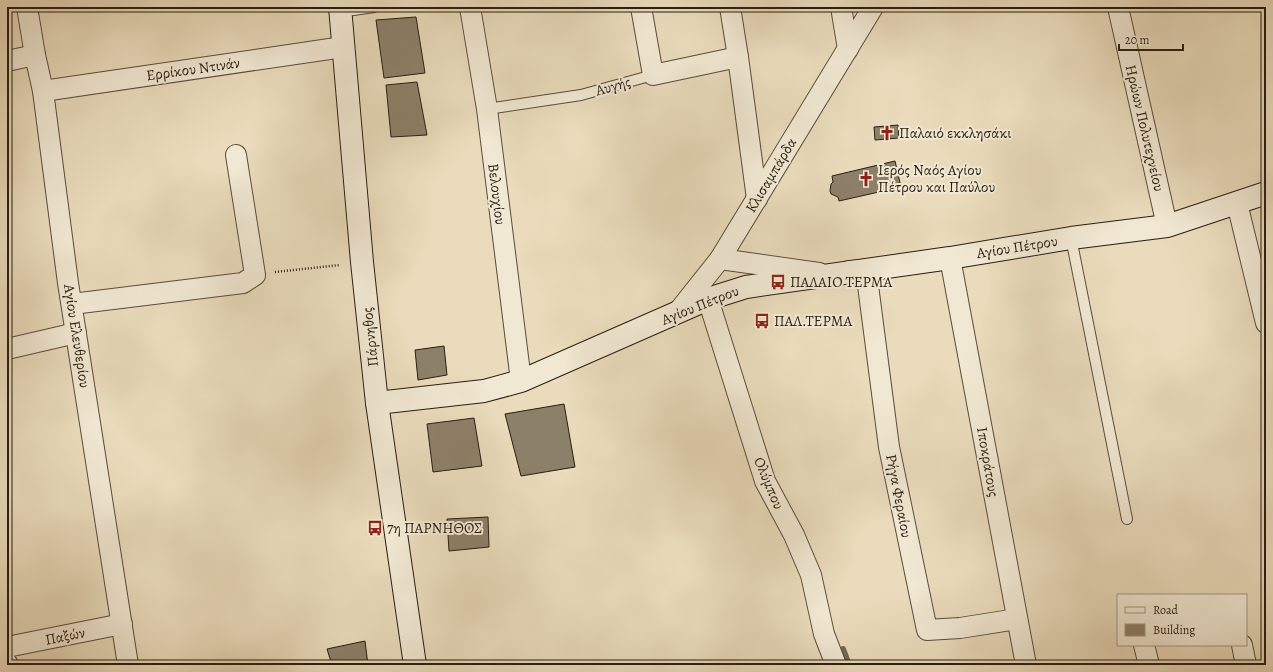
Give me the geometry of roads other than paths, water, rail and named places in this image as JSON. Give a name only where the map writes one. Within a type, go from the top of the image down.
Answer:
[{"type":"street","name":"Αγίου Ελευθερίου","points":[[27,7],[43,92],[76,333],[128,665]]},
{"type":"street","name":"Βελουχίου","points":[[470,7],[487,109],[521,381]]},
{"type":"street","points":[[641,7],[653,75]]},
{"type":"street","points":[[730,7],[757,199]]},
{"type":"street","points":[[841,7],[848,49]]},
{"type":"street","name":"Κλισαμπάρδα","points":[[651,325],[677,313],[720,259],[873,7]]},
{"type":"street","name":"Ηρώων Πολυτεχνείου","points":[[1118,7],[1167,226]]},
{"type":"street","name":"Πάρνηθος","points":[[340,9],[362,262],[378,403],[415,665]]},
{"type":"street","name":"Ερρίκου Ντινάν","points":[[43,92],[343,47]]},
{"type":"street","points":[[7,61],[35,55]]},
{"type":"street","name":"Αυγής","points":[[653,75],[738,57]]},
{"type":"street","points":[[72,304],[243,283],[255,275],[236,155]]},
{"type":"street","name":"Αγίου Πέτρου","points":[[378,403],[484,391],[521,381],[708,299],[746,287],[950,258],[1071,238],[1167,226],[1266,193]]},
{"type":"street","points":[[1237,203],[1266,323]]},
{"type":"street","name":"Ιποκράτους","points":[[950,258],[1026,665]]},
{"type":"street","points":[[720,259],[817,273],[866,270]]},
{"type":"street","name":"Ρήγα Φεραίου","points":[[866,270],[889,448],[926,630],[960,628],[1017,619]]},
{"type":"street","name":"Ολύμπου","points":[[708,299],[766,481],[794,535],[811,575],[824,634],[836,665]]},
{"type":"street","points":[[7,349],[76,333]]},
{"type":"street","name":"Παξών","points":[[7,647],[122,624]]},
{"type":"street","points":[[1144,646],[1149,665]]},
{"type":"street","points":[[1242,646],[1246,665]]},
{"type":"lane","points":[[340,9],[374,7]]},
{"type":"lane","name":"Αυγής","points":[[487,109],[581,95],[653,75]]},
{"type":"lane","points":[[1071,238],[1127,519]]},
{"type":"waterway","points":[[843,649],[849,665]]},
{"type":"place","name":"Παλαιό εκκλησάκι","points":[[887,133]]},
{"type":"place","name":"Ιερός Ναός Αγίου Πέτρου και Παύλου","points":[[866,179]]},
{"type":"place","name":"ΠΑΛΑΙΟ ΤΕΡΜΑ","points":[[778,282]]},
{"type":"place","name":"ΠΑΛ.ΤΕΡΜΑ","points":[[762,321]]},
{"type":"place","name":"7η ΠΑΡΝΗΘΟΣ","points":[[375,528]]}]
